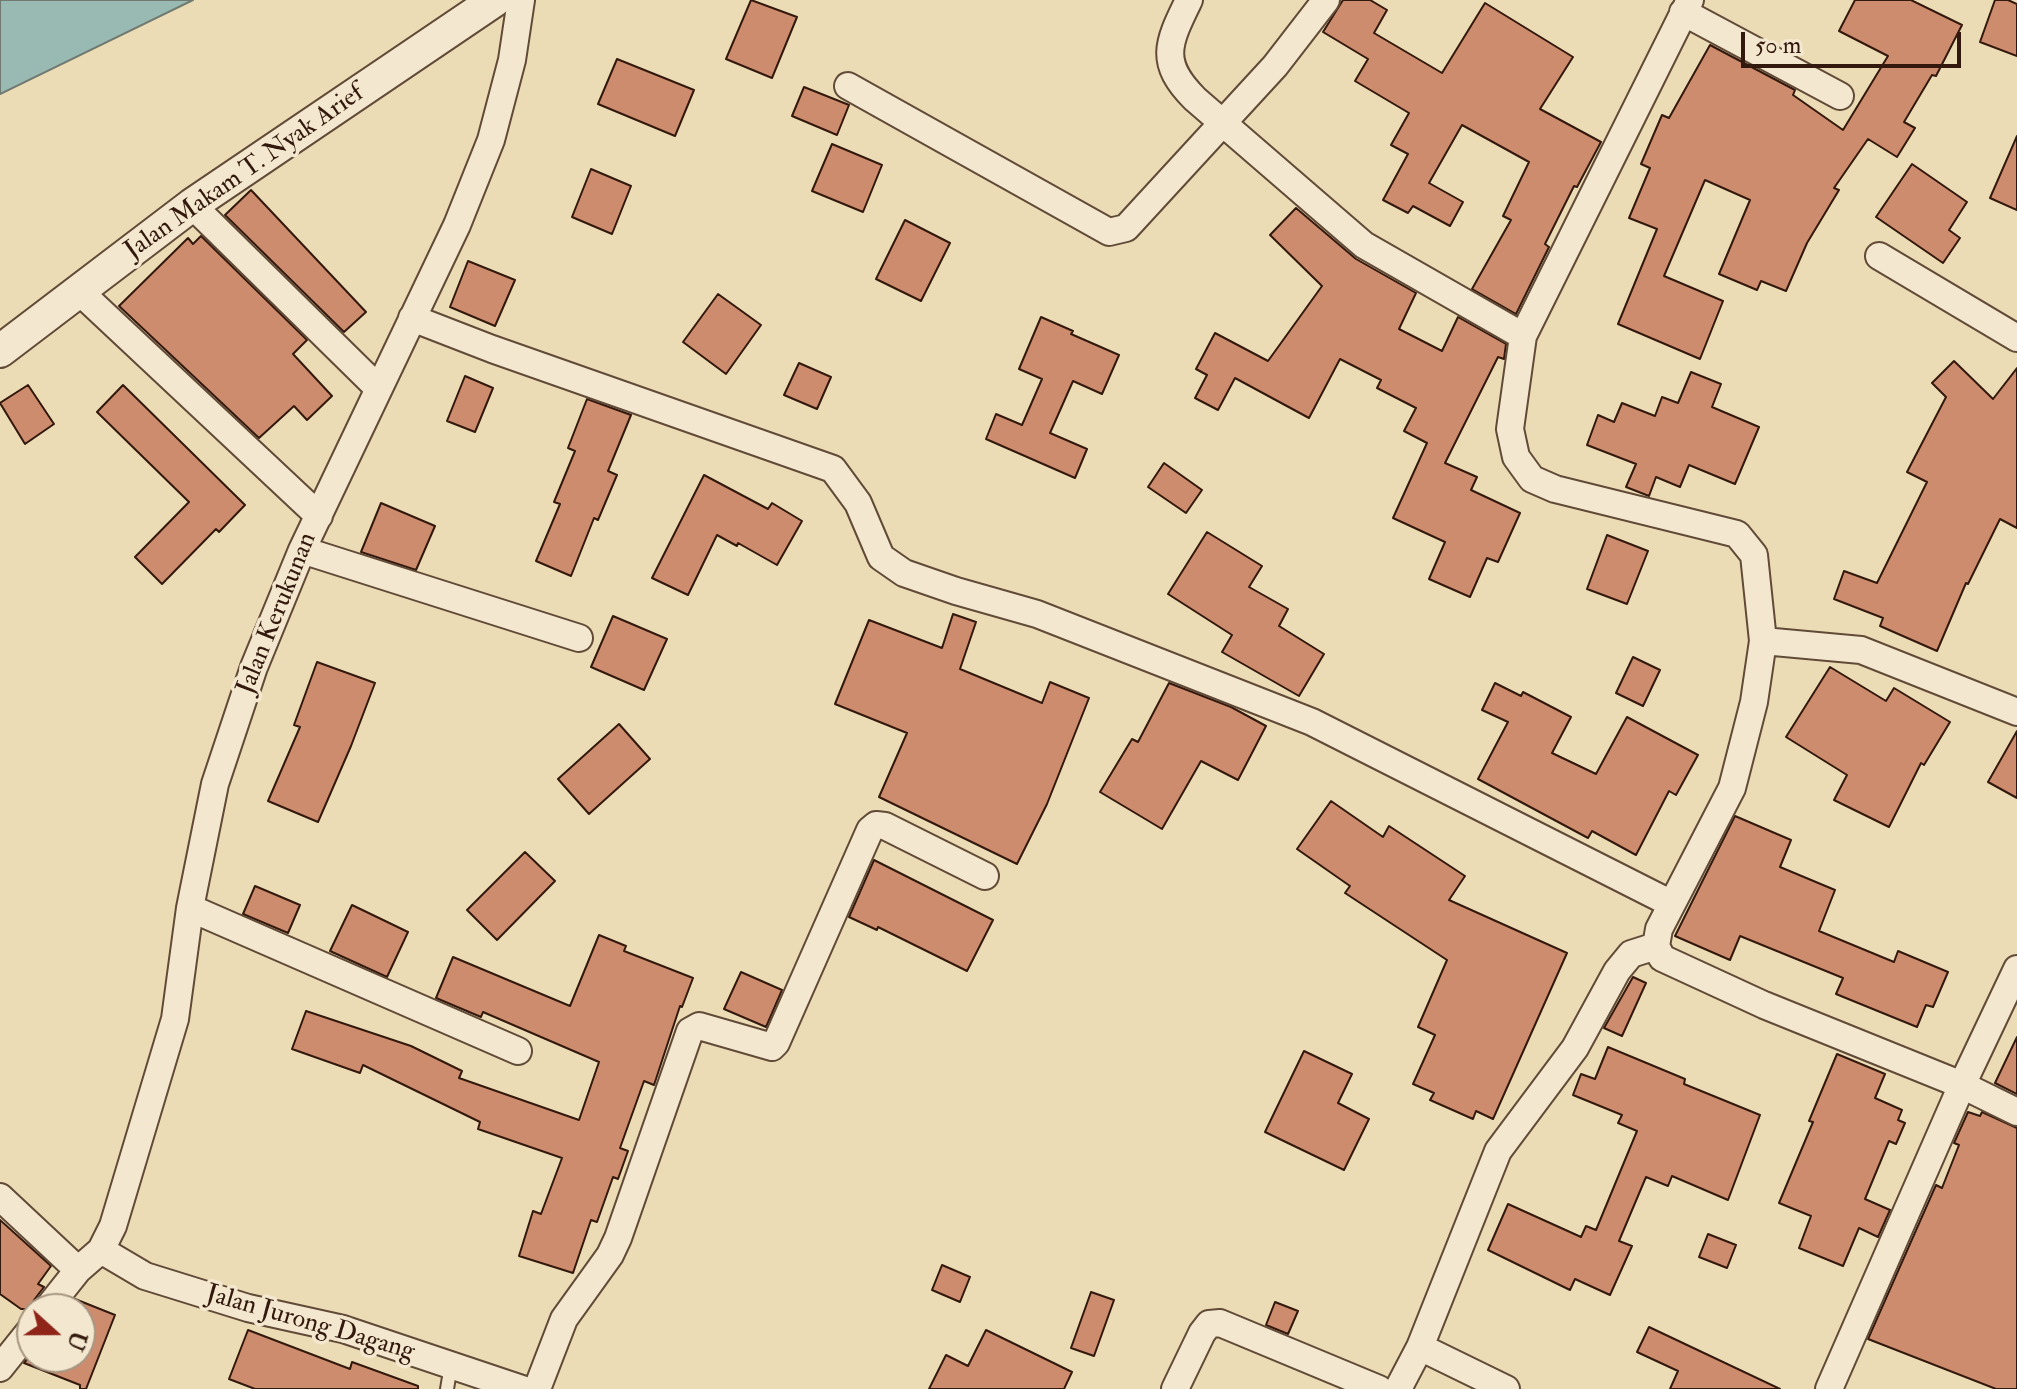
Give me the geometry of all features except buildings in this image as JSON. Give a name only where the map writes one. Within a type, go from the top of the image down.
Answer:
[{"type":"street","name":"Jalan Makam T. Nyak Arief","points":[[0,351],[192,205],[495,0]]},
{"type":"street","name":"Jalan Kerukunan","points":[[101,1250],[113,1226],[175,1019],[190,908],[215,784],[254,667],[302,550],[457,225],[491,140],[512,60],[521,0]]},
{"type":"street","points":[[1189,0],[1175,29],[1170,50],[1178,82],[1364,245],[1523,336]]},
{"type":"street","points":[[848,86],[1109,232],[1126,228],[1275,66],[1326,0]]},
{"type":"street","points":[[1840,96],[1686,6],[1523,336],[1510,429],[1516,457],[1532,479],[1555,489],[1737,534],[1754,555],[1763,641],[1754,702],[1732,788],[1659,929],[1656,946],[1662,958],[1764,1005],[1962,1085],[2017,1112]]},
{"type":"street","points":[[192,205],[378,388]]},
{"type":"street","points":[[1879,256],[2017,338]]},
{"type":"street","points":[[80,292],[319,516]]},
{"type":"street","points":[[412,318],[833,469],[858,503],[881,557],[904,573],[1037,614],[1312,722],[1672,904]]},
{"type":"street","points":[[302,550],[579,638]]},
{"type":"street","points":[[1763,641],[1861,650],[2017,712]]},
{"type":"street","points":[[537,1389],[564,1319],[610,1255],[618,1238],[690,1031],[699,1026],[772,1047],[776,1043],[870,830],[876,825],[885,826],[985,876]]},
{"type":"street","points":[[190,908],[518,1051]]},
{"type":"street","points":[[1398,1389],[1420,1347],[1498,1151],[1575,1048],[1617,971],[1631,954],[1656,946]]},
{"type":"street","points":[[1829,1389],[1962,1085],[2017,969]]},
{"type":"street","points":[[0,1197],[78,1270]]},
{"type":"street","points":[[60,1293],[78,1270],[101,1250]]},
{"type":"street","name":"Jalan Jurong Dagang","points":[[101,1250],[145,1276],[248,1308],[343,1329],[449,1377],[522,1389]]},
{"type":"street","points":[[1175,1389],[1202,1333],[1209,1324],[1220,1323],[1379,1389]]},
{"type":"street","points":[[1420,1347],[1506,1389]]},
{"type":"street","points":[[0,1368],[16,1348]]},
{"type":"water","points":[[0,0],[193,0],[0,94]]}]
